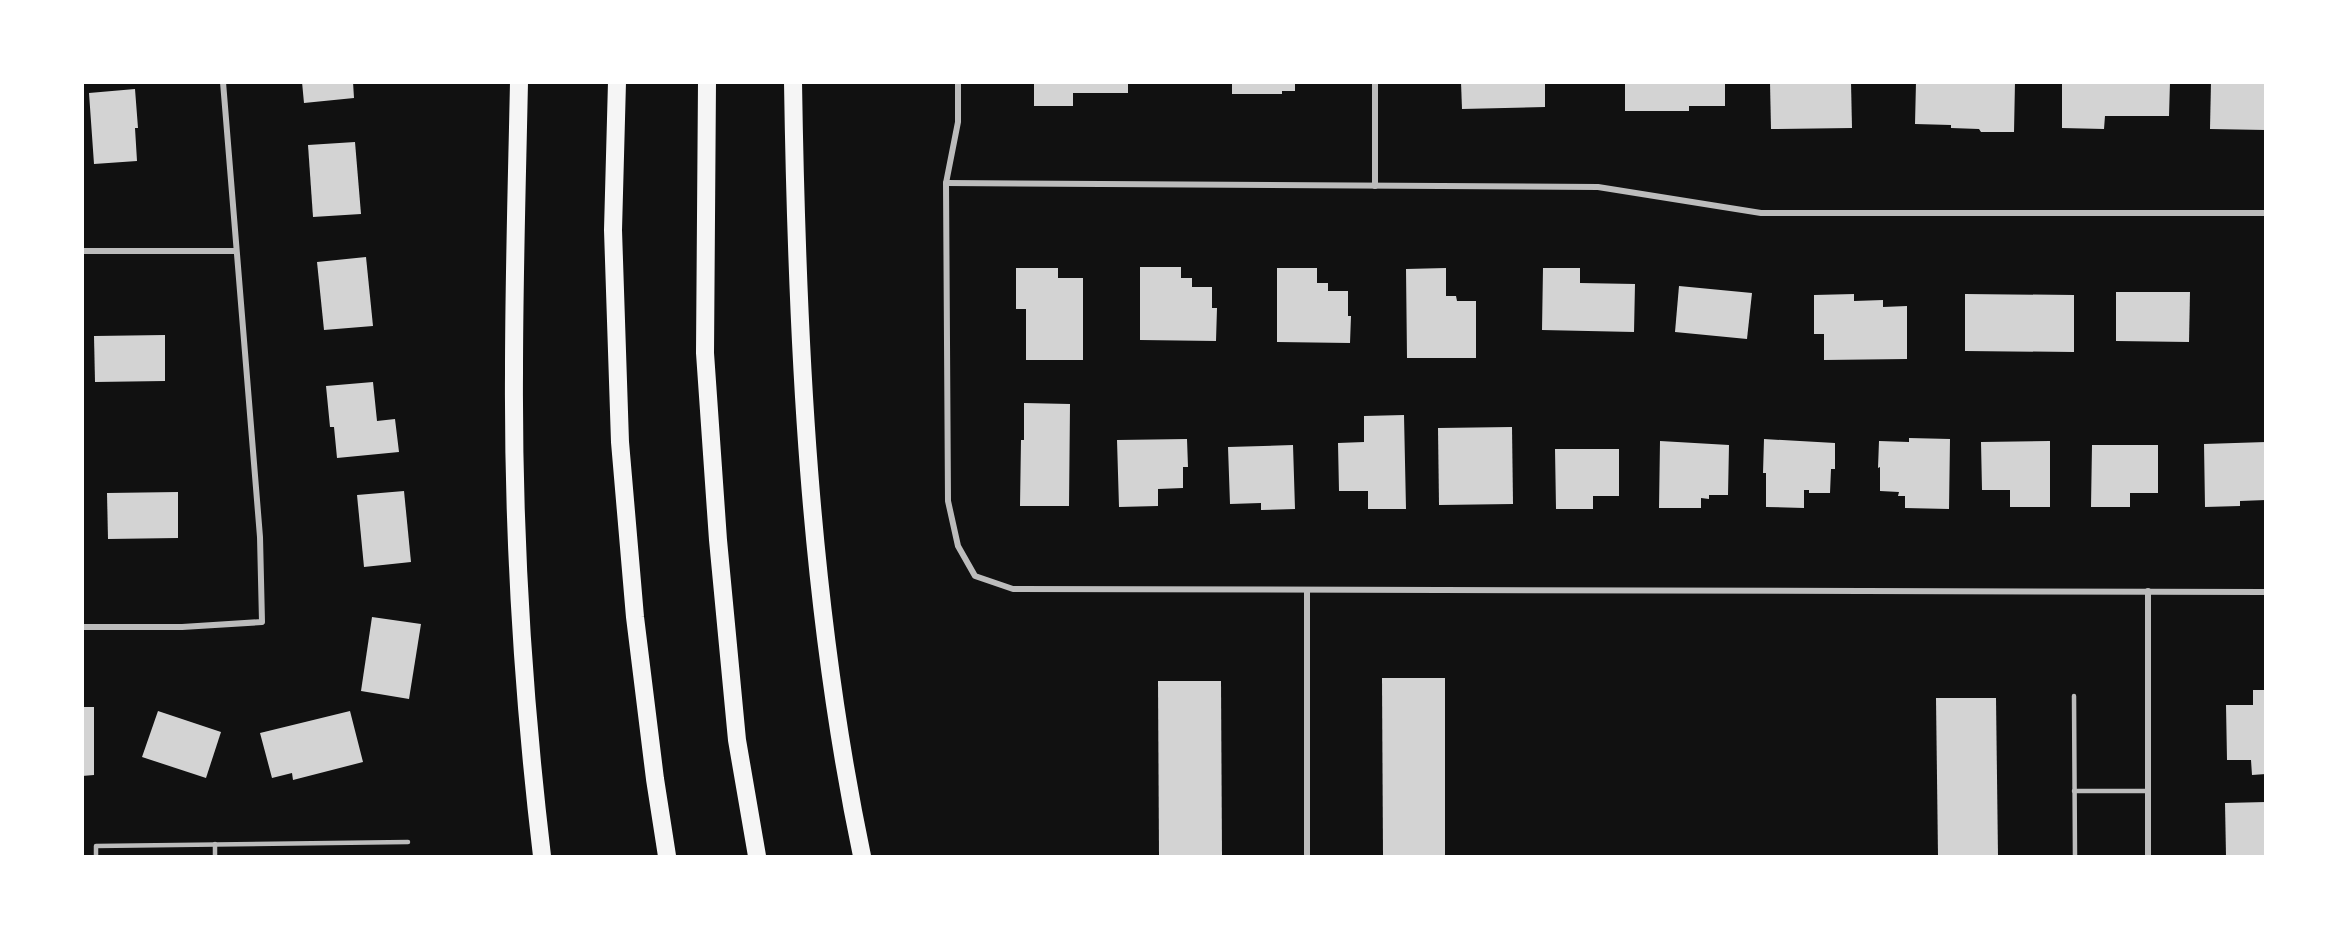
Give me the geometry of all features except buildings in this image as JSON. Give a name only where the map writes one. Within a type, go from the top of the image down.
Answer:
[{"type":"highway","points":[[519,82],[513,374],[515,488],[523,647],[542,856]]},
{"type":"highway","points":[[617,82],[613,230],[620,442],[635,617],[654,779],[667,856]]},
{"type":"highway","points":[[707,82],[706,365],[718,540],[737,740],[757,856]]},
{"type":"highway","points":[[793,82],[801,345],[811,486],[836,713],[862,856]]},
{"type":"street","points":[[82,627],[182,627],[262,622],[260,537],[223,82]]},
{"type":"street","points":[[958,82],[958,122],[946,183],[948,501],[958,546],[975,576],[1013,589],[2265,592]]},
{"type":"street","points":[[1375,82],[1375,186]]},
{"type":"street","points":[[946,183],[1598,187],[1761,213],[2265,213]]},
{"type":"street","points":[[82,251],[235,251]]},
{"type":"street","points":[[1307,591],[1307,856]]},
{"type":"street","points":[[2148,591],[2148,856]]},
{"type":"lane","points":[[2074,696],[2075,856]]},
{"type":"lane","points":[[2074,791],[2148,791]]},
{"type":"lane","points":[[96,856],[96,846],[408,842]]},
{"type":"lane","points":[[214,844],[215,856]]}]
